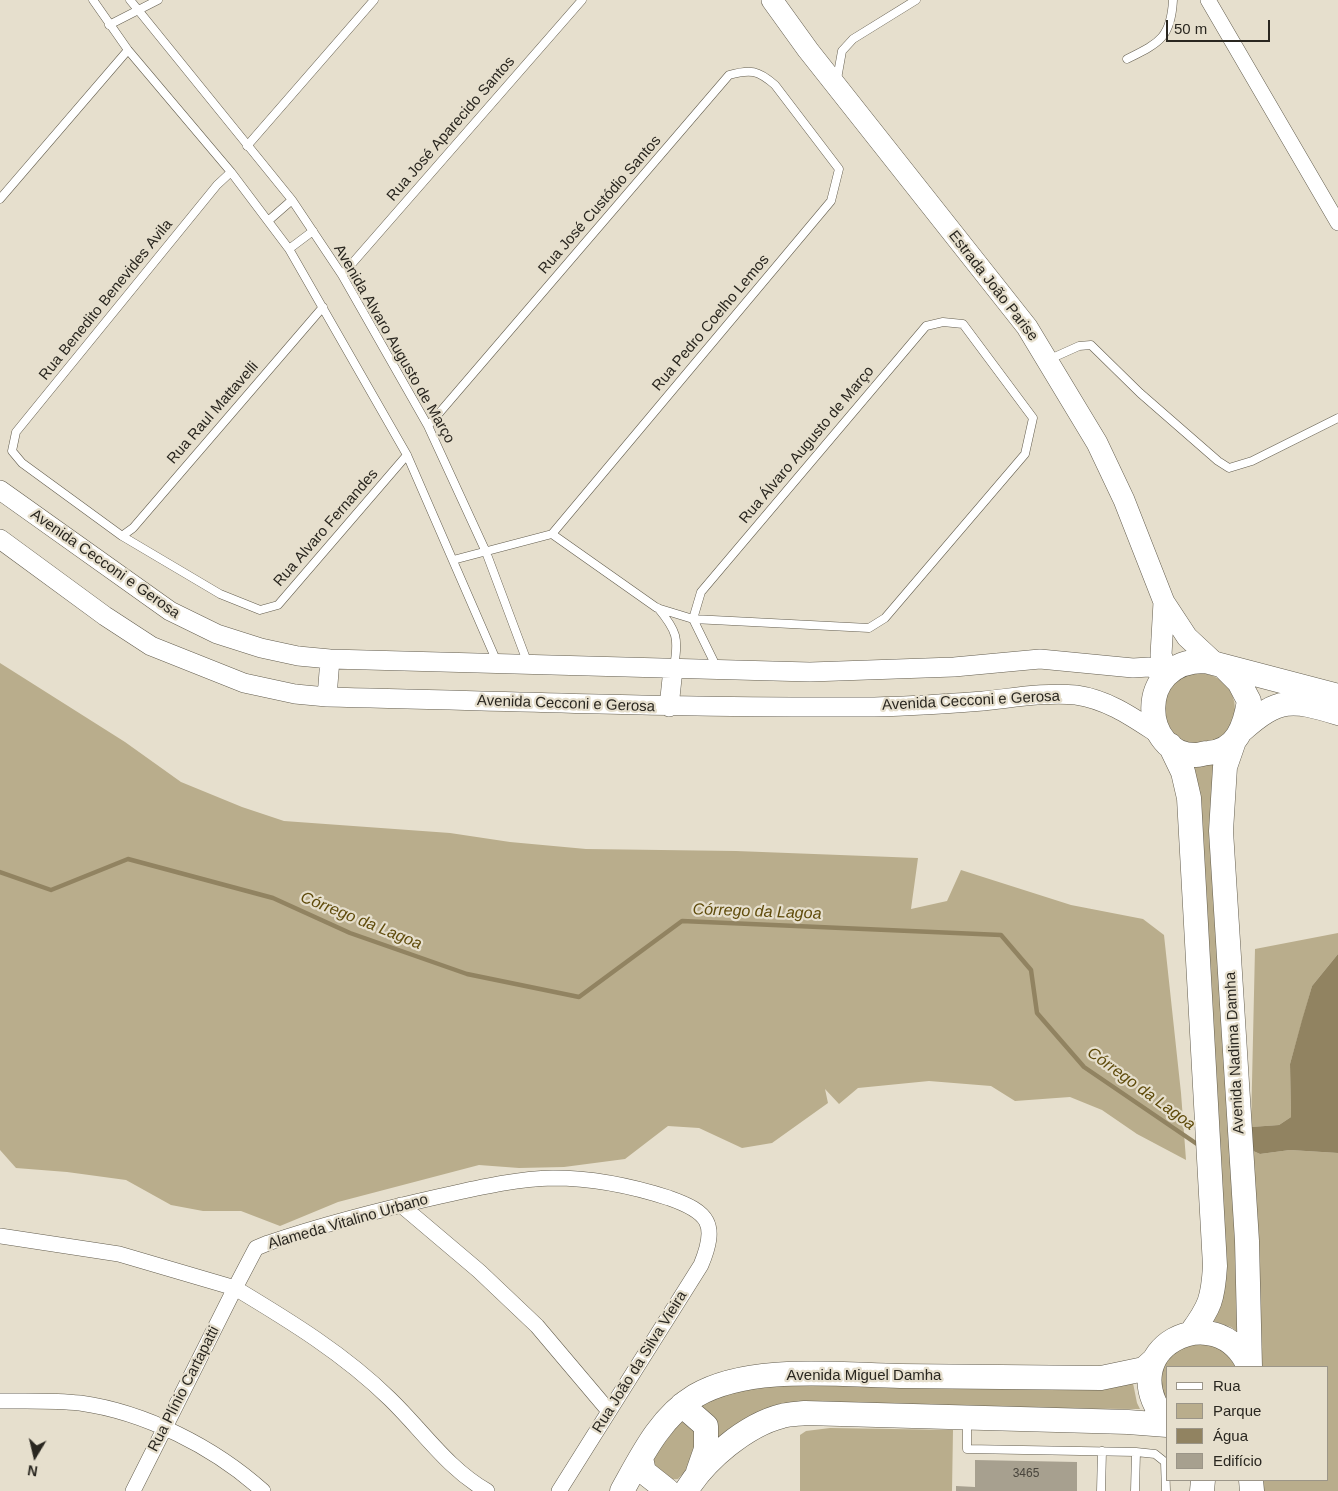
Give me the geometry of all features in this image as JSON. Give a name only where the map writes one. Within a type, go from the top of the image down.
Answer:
[{"type":"main road","name":"Estrada João Parise","points":[[772,0],[1027,327],[1097,443],[1111,471],[1164,602],[1187,636],[1220,666]]},
{"type":"main road","name":"Estrada João Parise","points":[[1159,665],[1164,602]]},
{"type":"main road","points":[[1338,696],[1205,661],[1190,662],[1176,667],[1159,665],[1153,704],[1154,720],[1167,741],[1178,750],[1196,755],[1214,753],[1238,735],[1264,710],[1282,703],[1314,706],[1338,713]]},
{"type":"main road","points":[[1220,666],[1239,682],[1249,701],[1238,735]]},
{"type":"main road","name":"Avenida Nadima Damha","points":[[1238,735],[1225,767],[1222,831],[1247,1241],[1249,1366]]},
{"type":"main road","name":"Avenida Nadima Damha","points":[[1167,741],[1183,772],[1189,798],[1215,1266],[1214,1285],[1208,1309],[1191,1333]]},
{"type":"main road","points":[[1166,1421],[1153,1401],[1149,1388],[1154,1360],[1169,1342],[1191,1333],[1219,1336],[1229,1341],[1238,1349],[1248,1366]]},
{"type":"main road","name":"Avenida Miguel Damha","points":[[622,1491],[668,1416],[710,1388],[732,1380],[759,1376],[1101,1378],[1144,1369],[1154,1360]]},
{"type":"main road","points":[[682,1405],[706,1426],[706,1449],[692,1482]]},
{"type":"main road","points":[[692,1482],[730,1444],[761,1424],[782,1416],[805,1413],[1166,1423]]},
{"type":"main road","points":[[641,1458],[644,1472],[668,1491]]},
{"type":"street","points":[[1208,0],[1338,222]]},
{"type":"street","name":"Avenida Cecconi e Gerosa","points":[[0,490],[170,611],[217,634],[261,648],[298,656],[330,659],[528,666],[810,672],[954,667],[1040,659],[1133,668],[1159,665]]},
{"type":"street","name":"Avenida Cecconi e Gerosa","points":[[0,539],[106,616],[151,646],[244,683],[295,694],[327,697],[669,707],[867,707],[971,702],[1037,695],[1074,695],[1099,699],[1122,710],[1167,741]]},
{"type":"street","points":[[327,697],[330,659]]},
{"type":"street","points":[[669,707],[673,669]]},
{"type":"street","name":"Alameda Vitalino Urbano","points":[[235,1288],[256,1248],[285,1237],[401,1205],[511,1181],[555,1178],[606,1183],[650,1192],[682,1203],[701,1213],[710,1228]]},
{"type":"street","points":[[401,1205],[479,1270],[536,1326],[608,1410]]},
{"type":"street","name":"Rua João da Silva Vieira","points":[[559,1491],[608,1410],[701,1265],[709,1246],[710,1228]]},
{"type":"street","points":[[0,1236],[119,1254],[235,1288],[321,1340],[358,1370],[397,1406],[465,1478],[487,1491]]},
{"type":"street","name":"Rua Plínio Cartapatti","points":[[133,1491],[235,1288]]},
{"type":"street","points":[[0,1402],[80,1403],[121,1412],[164,1428],[216,1456],[262,1491]]},
{"type":"lane","points":[[93,0],[128,50],[231,172],[289,249],[407,455],[498,664]]},
{"type":"lane","name":"Avenida Alvaro Augusto de Março","points":[[130,0],[136,10],[292,200],[342,275],[428,426],[486,552],[528,666]]},
{"type":"lane","points":[[109,25],[158,0]]},
{"type":"lane","points":[[247,146],[374,0]]},
{"type":"lane","name":"Rua José Aparecido Santos","points":[[342,275],[582,0]]},
{"type":"lane","points":[[836,84],[842,51],[853,39],[916,0]]},
{"type":"lane","points":[[1127,59],[1156,44],[1172,22],[1173,0]]},
{"type":"lane","points":[[0,199],[128,50]]},
{"type":"lane","name":"Rua José Custódio Santos","points":[[428,426],[729,75],[747,70],[766,76],[775,85],[802,122]]},
{"type":"lane","name":"Rua Pedro Coelho Lemos","points":[[552,534],[831,201],[839,169],[802,122]]},
{"type":"lane","name":"Rua Benedito Benevides Avila","points":[[122,536],[22,463],[12,450],[16,432],[217,185],[231,172]]},
{"type":"lane","points":[[268,221],[292,200]]},
{"type":"lane","points":[[289,249],[313,231]]},
{"type":"lane","name":"Rua Raul Mattavelli","points":[[122,536],[134,528],[323,307]]},
{"type":"lane","name":"Rua Álvaro Augusto de Março","points":[[943,322],[963,324],[1032,418],[1024,454],[885,618],[869,628],[693,619],[701,592],[926,326],[943,322]]},
{"type":"lane","points":[[1048,360],[1079,346],[1091,345],[1140,393],[1218,461],[1229,468],[1252,461],[1338,418]]},
{"type":"lane","name":"Rua Alvaro Fernandes","points":[[122,536],[220,594],[260,610],[278,604],[407,455]]},
{"type":"lane","points":[[453,560],[552,534],[658,608],[673,626],[676,635],[677,648],[673,669]]},
{"type":"lane","points":[[658,608],[693,619],[719,671]]},
{"type":"lane","points":[[967,1418],[967,1450],[1102,1451],[1156,1454],[1165,1462],[1166,1491]]},
{"type":"lane","points":[[1101,1491],[1102,1451]]},
{"type":"lane","points":[[1135,1491],[1136,1452]]},
{"type":"green space","points":[[0,663],[125,742],[181,782],[242,807],[284,821],[450,833],[510,842],[586,849],[736,851],[918,858],[911,909],[947,901],[961,870],[1071,905],[1143,919],[1164,935],[1181,1093],[1186,1160],[1137,1134],[1102,1110],[1070,1097],[1015,1101],[991,1086],[929,1081],[858,1088],[839,1104],[825,1089],[828,1103],[772,1143],[742,1148],[699,1128],[668,1126],[625,1159],[564,1167],[519,1168],[479,1165],[338,1202],[280,1226],[241,1211],[203,1211],[171,1205],[126,1180],[67,1172],[16,1168],[0,1150]]},
{"type":"green space","points":[[1199,673],[1219,679],[1229,689],[1235,709],[1229,729],[1219,739],[1199,745],[1179,739],[1169,729],[1163,709],[1169,689],[1179,679]]},
{"type":"green space","points":[[1219,759],[1240,1334],[1231,1327],[1210,1320],[1223,1296],[1226,1281],[1187,761]]},
{"type":"green space","points":[[1338,933],[1338,954],[1312,986],[1290,1064],[1291,1117],[1279,1125],[1251,1127],[1255,949]]},
{"type":"green space","points":[[1251,1150],[1260,1154],[1290,1150],[1338,1153],[1338,1491],[1260,1491],[1260,1481],[1328,1481],[1328,1366],[1260,1366]]},
{"type":"green space","points":[[1217,1344],[1238,1366],[1166,1366],[1166,1401],[1160,1386],[1161,1371],[1169,1358],[1181,1345]]},
{"type":"green space","points":[[772,1383],[1102,1389],[1133,1383],[1140,1409],[802,1407],[717,1441],[698,1405],[716,1393]]},
{"type":"green space","points":[[681,1421],[688,1421],[702,1429],[689,1467],[678,1479],[668,1479],[657,1471],[654,1457]]},
{"type":"green space","points":[[830,1428],[953,1430],[952,1491],[800,1491],[800,1435],[806,1431]]},
{"type":"water","points":[[1338,954],[1338,1153],[1290,1150],[1260,1154],[1251,1150],[1251,1127],[1279,1125],[1291,1117],[1290,1064],[1302,1020],[1312,986]]},
{"type":"building","points":[[975,1460],[1077,1462],[1077,1491],[956,1491],[956,1486],[975,1487]]},
{"type":"waterway","name":"Córrego da Lagoa","points":[[0,872],[51,890],[128,859],[273,898],[350,933],[467,974],[579,997],[682,921],[1001,935],[1031,970],[1037,1013],[1084,1067],[1197,1144]]}]
